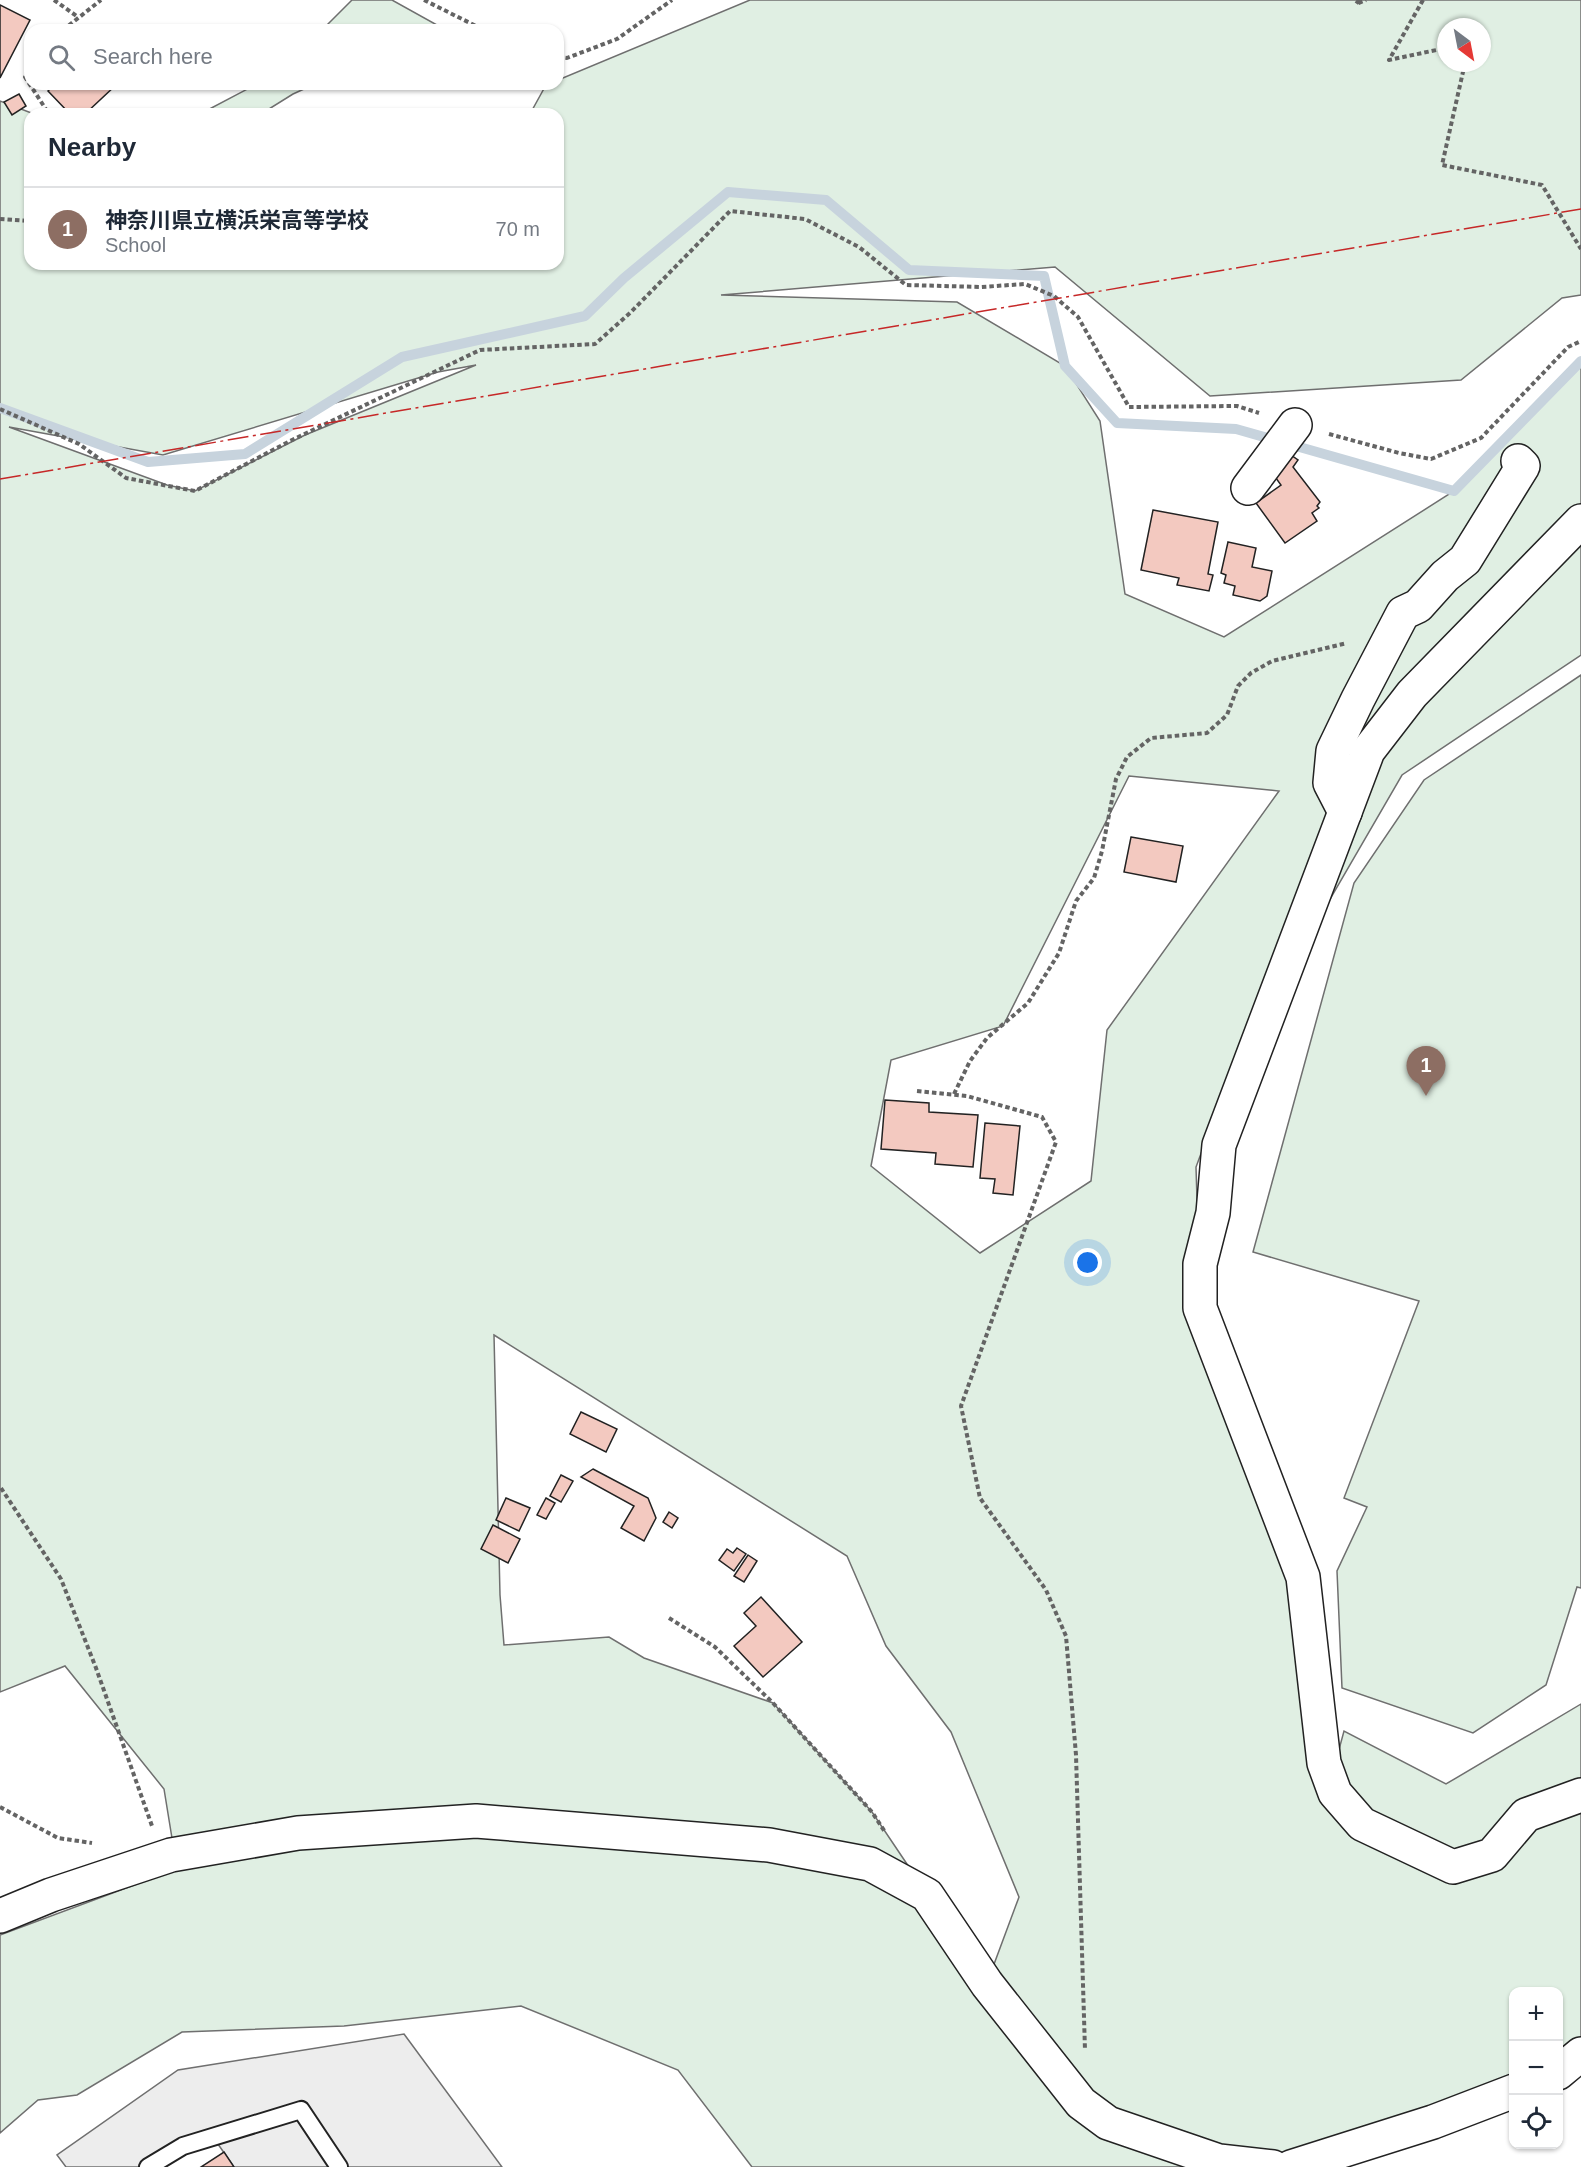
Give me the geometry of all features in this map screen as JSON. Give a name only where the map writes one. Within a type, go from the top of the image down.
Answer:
[{"type":"street","points":[[1258,476],[1295,426]]},
{"type":"street","points":[[1345,812],[1330,783],[1333,751],[1358,699],[1403,613],[1418,606],[1445,576],[1465,560],[1523,466],[1518,461]]},
{"type":"street","points":[[1581,521],[1412,694],[1368,751],[1219,1145],[1213,1213],[1200,1264],[1200,1308],[1303,1577],[1324,1763],[1335,1793],[1362,1824],[1453,1867],[1492,1855],[1526,1815],[1581,1795]]},
{"type":"street","points":[[0,1916],[51,1895],[163,1858],[298,1833],[476,1821],[769,1845],[870,1864],[927,1894],[987,1984],[1082,2103],[1107,2123],[1219,2161],[1274,2167]]},
{"type":"street","points":[[1563,2069],[1581,2054]]},
{"type":"street","points":[[1291,2167],[1433,2122],[1509,2093]]},
{"type":"lane","points":[[148,2167],[183,2146],[301,2110],[339,2167]]},
{"type":"path","points":[[54,0],[78,18]]},
{"type":"path","points":[[70,24],[101,0]]},
{"type":"path","points":[[424,0],[472,24]]},
{"type":"path","points":[[564,58],[617,39],[671,0]]},
{"type":"path","points":[[1359,0],[1356,4],[1366,0]]},
{"type":"path","points":[[1423,0],[1389,60],[1437,50]]},
{"type":"path","points":[[1463,72],[1442,165],[1542,185],[1581,249]]},
{"type":"path","points":[[34,90],[46,108]]},
{"type":"path","points":[[0,409],[79,444],[126,478],[195,491],[290,441],[428,377],[480,350],[595,344],[630,313],[730,211],[805,219],[859,247],[906,285],[981,287],[1025,284],[1054,296]]},
{"type":"path","points":[[0,219],[24,221]]},
{"type":"path","points":[[954,1094],[970,1062],[987,1038],[1028,1003],[1059,953],[1076,901],[1094,878],[1102,851],[1116,779],[1127,757],[1151,738],[1207,733],[1227,715],[1238,686],[1251,673],[1272,661],[1378,637],[1390,638]]},
{"type":"path","points":[[917,1091],[954,1094],[1042,1117],[1056,1143],[961,1406],[980,1498],[1046,1590],[1066,1636],[1076,1755],[1086,2034],[1082,2103]]},
{"type":"path","points":[[1,1488],[61,1579],[96,1668],[163,1858]]},
{"type":"path","points":[[669,1618],[715,1647],[773,1703],[872,1812],[890,1840]]},
{"type":"path","points":[[0,1807],[58,1838],[92,1843],[114,1858],[123,1871]]},
{"type":"green space","points":[[352,0],[392,0],[435,24],[328,24]]},
{"type":"green space","points":[[750,0],[1581,0],[1581,295],[1562,298],[1461,380],[1210,396],[1055,267],[721,295],[957,302],[1065,366],[1100,421],[1125,594],[1224,637],[1454,491],[1581,361],[1581,655],[1402,775],[1326,906],[1216,1113],[1196,1167],[1200,1297],[1293,1552],[1331,1779],[1344,1731],[1446,1784],[1581,1704],[1581,2044],[1563,2067],[1563,1987],[1509,1987],[1509,2092],[1291,2167],[752,2167],[678,2070],[521,2006],[344,2026],[182,2032],[77,2095],[38,2100],[0,2133],[0,1935],[177,1869],[164,1789],[65,1666],[0,1692],[0,101],[24,110],[24,270],[564,270],[564,108],[533,108],[543,90],[564,90],[564,78]],"holes":[[[476,365],[305,435],[195,491],[167,485],[9,427],[163,455],[438,372]],[[1129,776],[1279,791],[1107,1030],[1091,1181],[980,1253],[871,1166],[891,1060],[1003,1026]],[[494,1335],[847,1556],[886,1646],[951,1732],[1019,1897],[987,1983],[872,1812],[773,1703],[644,1658],[609,1637],[504,1645],[500,1595]]]},
{"type":"green space","points":[[246,90],[302,90],[271,108],[211,108]]},
{"type":"green space","points":[[1581,675],[1581,1588],[1577,1587],[1546,1685],[1473,1733],[1342,1688],[1337,1571],[1367,1507],[1344,1498],[1419,1301],[1253,1252],[1354,883],[1424,780]]},
{"type":"shaded area","points":[[404,2034],[502,2167],[234,2167],[213,2137],[148,2167],[66,2167],[57,2155],[178,2070]]},
{"type":"building","points":[[0,5],[30,20],[28,24],[24,24],[24,32],[0,78]]},
{"type":"building","points":[[111,90],[91,108],[64,108],[48,91]]},
{"type":"building","points":[[19,94],[26,106],[12,115],[4,102]]},
{"type":"building","points":[[1288,453],[1298,460],[1293,467],[1320,502],[1317,506],[1319,508],[1312,513],[1317,521],[1285,543],[1256,503],[1281,485],[1273,474]]},
{"type":"building","points":[[1153,510],[1218,522],[1208,574],[1213,575],[1209,591],[1177,585],[1179,578],[1141,570]]},
{"type":"building","points":[[1228,542],[1256,548],[1252,567],[1272,571],[1267,596],[1260,601],[1233,595],[1235,586],[1224,583],[1226,575],[1221,573]]},
{"type":"building","points":[[1131,837],[1183,846],[1176,882],[1124,872]]},
{"type":"building","points":[[885,1100],[929,1103],[929,1112],[978,1115],[973,1167],[935,1164],[936,1153],[881,1149]]},
{"type":"building","points":[[985,1123],[1020,1126],[1013,1195],[993,1193],[995,1179],[980,1178]]},
{"type":"building","points":[[581,1412],[617,1429],[606,1452],[570,1434]]},
{"type":"building","points":[[593,1469],[648,1498],[656,1518],[644,1541],[621,1528],[634,1506],[581,1477]]},
{"type":"building","points":[[561,1475],[573,1481],[561,1502],[550,1496]]},
{"type":"building","points":[[506,1498],[530,1508],[519,1531],[496,1520]]},
{"type":"building","points":[[546,1498],[555,1503],[546,1519],[537,1515]]},
{"type":"building","points":[[669,1512],[678,1518],[672,1528],[663,1522]]},
{"type":"building","points":[[493,1525],[520,1539],[508,1563],[481,1549]]},
{"type":"building","points":[[737,1548],[746,1554],[734,1571],[719,1560],[727,1549],[733,1553]]},
{"type":"building","points":[[748,1555],[757,1561],[744,1582],[734,1576]]},
{"type":"building","points":[[761,1597],[802,1642],[763,1677],[734,1646],[756,1626],[744,1613]]},
{"type":"building","points":[[224,2152],[234,2167],[201,2167]]},
{"type":"waterway","points":[[0,408],[148,462],[245,454],[402,357],[585,316],[624,278],[728,192],[826,200],[909,270],[1044,276],[1065,366],[1117,423],[1236,429],[1454,491],[1581,361]]},
{"type":"power","points":[[0,479],[1581,209]]},
{"type":"place","name":"神奈川県立横浜栄高等学校","points":[[1426,1096]]}]
